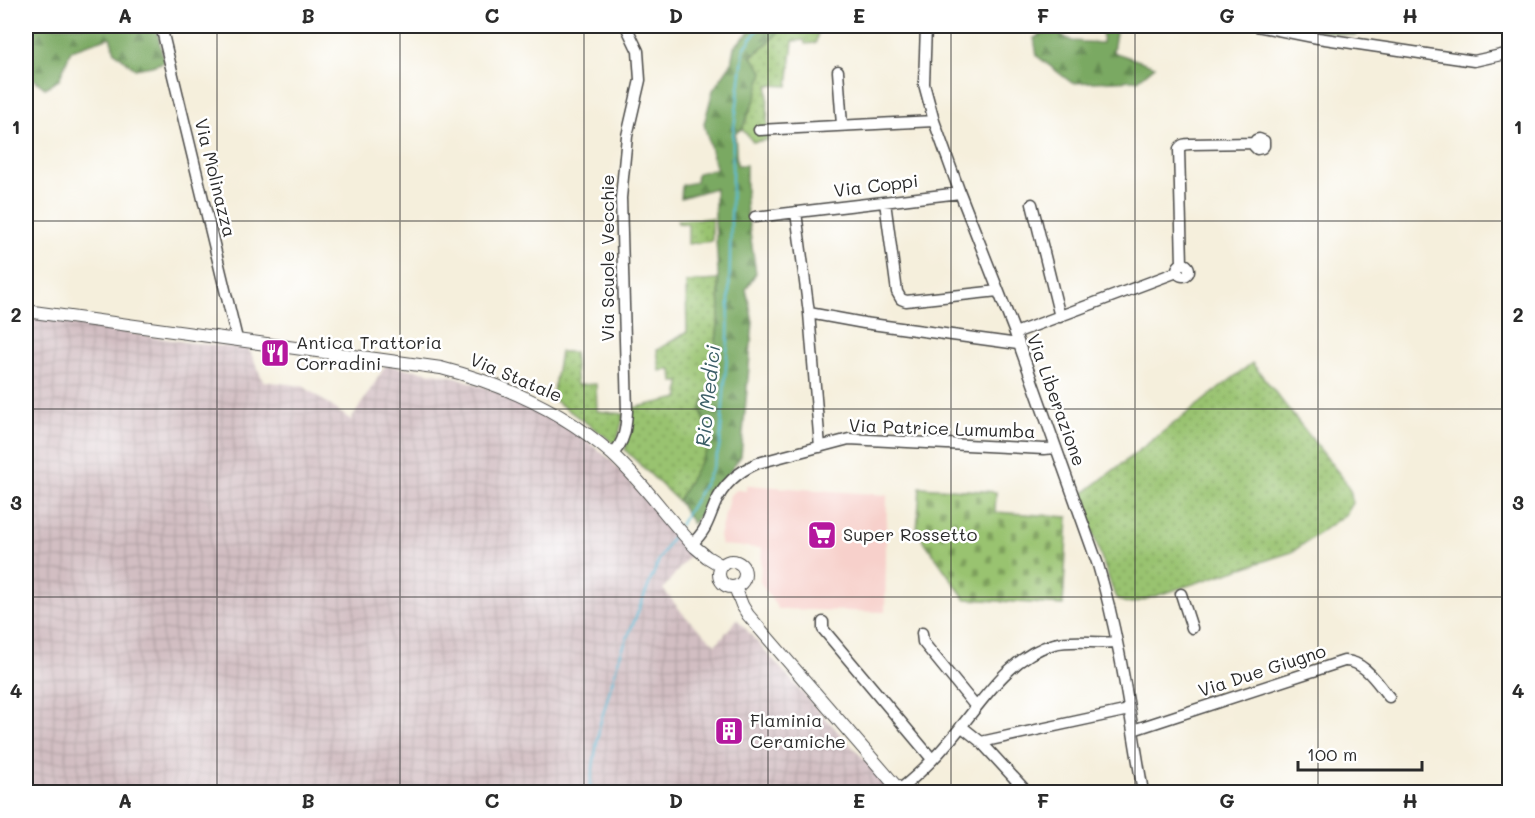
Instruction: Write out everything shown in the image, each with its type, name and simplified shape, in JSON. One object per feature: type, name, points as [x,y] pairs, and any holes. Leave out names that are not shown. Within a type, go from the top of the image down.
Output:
[{"type":"main road","name":"Via Statale","points":[[26,311],[441,368],[507,389],[573,423],[612,454],[700,552],[722,566]]},
{"type":"main road","name":"Via Statale","points":[[733,561],[741,564],[744,567],[745,578],[741,584],[735,587],[727,586],[721,580],[719,572],[722,566],[733,561]]},
{"type":"main road","name":"Via Statale","points":[[735,587],[748,615],[900,791]]},
{"type":"street","name":"Via Molinazza","points":[[161,26],[237,339]]},
{"type":"street","name":"Via Scuole Vecchie","points":[[612,454],[621,444],[627,411],[621,198],[627,136],[639,80],[638,51],[626,26]]},
{"type":"street","name":"Via Liberazione","points":[[926,26],[924,84],[934,121],[1015,333],[1107,595],[1118,642],[1143,792]]},
{"type":"street","points":[[1257,26],[1318,38],[1474,61],[1509,53]]},
{"type":"street","points":[[838,71],[842,125]]},
{"type":"street","points":[[759,130],[934,121]]},
{"type":"street","points":[[1015,333],[1179,268],[1180,147],[1191,144],[1254,143]]},
{"type":"street","name":"Via Coppi","points":[[755,217],[960,193]]},
{"type":"street","points":[[885,202],[897,292],[901,298],[906,301],[998,291]]},
{"type":"street","points":[[1032,204],[1060,317]]},
{"type":"street","points":[[795,212],[809,313],[820,447]]},
{"type":"street","points":[[809,313],[864,323],[1018,344]]},
{"type":"street","name":"Via Patrice Lumumba","points":[[689,540],[705,529],[720,494],[733,478],[745,469],[758,463],[820,447],[854,439],[1056,448]]},
{"type":"street","points":[[1181,594],[1192,628]]},
{"type":"street","points":[[823,622],[823,629],[932,759]]},
{"type":"street","points":[[922,633],[923,642],[976,707]]},
{"type":"street","points":[[900,791],[951,739],[976,707],[1013,667],[1028,655],[1065,642],[1118,642]]},
{"type":"street","name":"Via Due Giugno","points":[[1133,730],[1344,661],[1353,661],[1363,667],[1389,697]]},
{"type":"street","points":[[981,742],[1129,710]]},
{"type":"street","points":[[961,726],[981,742],[1027,792]]},
{"type":"shaded area","points":[[26,316],[185,342],[249,349],[263,381],[303,386],[351,420],[386,365],[456,377],[507,395],[559,420],[609,458],[670,526],[690,555],[663,589],[685,616],[715,644],[737,619],[895,792],[26,792]]},
{"type":"shaded area","points":[[747,485],[887,495],[885,612],[778,609],[760,582],[762,548],[721,545],[719,536],[730,495],[737,490],[746,491]]},
{"type":"green space","points":[[32,26],[119,26],[122,28],[156,26],[164,62],[135,69],[115,52],[110,37],[71,50],[59,80],[45,88],[28,75],[26,77],[26,36]]},
{"type":"green space","points":[[755,26],[784,26],[751,56],[763,72],[756,97],[742,129],[735,133],[737,165],[746,165],[746,205],[756,273],[746,289],[753,322],[741,456],[693,524],[678,501],[710,445],[701,409],[711,383],[720,308],[715,188],[681,198],[682,185],[696,182],[697,173],[716,169],[704,124],[713,90],[731,64],[734,47]]},
{"type":"green space","points":[[784,26],[819,26],[816,43],[805,44],[804,40],[793,41],[788,86],[768,85],[767,140],[753,142],[742,129],[756,97],[751,57]]},
{"type":"green space","points":[[1103,26],[1117,26],[1113,52],[1155,66],[1138,80],[1072,83],[1037,56],[1034,38],[1052,30],[1072,41],[1102,43]]},
{"type":"green space","points":[[1293,26],[1348,26],[1358,30],[1356,36]]},
{"type":"green space","points":[[712,218],[712,241],[688,244],[688,224],[678,223],[677,220]]},
{"type":"green space","points":[[718,280],[720,308],[711,383],[701,409],[710,445],[678,501],[625,450],[632,408],[679,398],[680,382],[673,382],[672,369],[660,371],[657,350],[687,332],[686,282]]},
{"type":"green space","points":[[560,352],[574,352],[577,385],[596,384],[597,411],[624,414],[616,446],[554,400],[553,392]]},
{"type":"green space","points":[[1252,363],[1345,481],[1351,493],[1352,503],[1346,514],[1292,552],[1137,602],[1122,602],[1115,596],[1080,496]]},
{"type":"green space","points":[[920,487],[996,492],[995,512],[1068,517],[1063,605],[965,599],[917,531]]},
{"type":"waterway","name":"Rio Medici","points":[[680,525],[709,476],[720,444],[728,340],[733,136],[744,49],[760,26]]},
{"type":"waterway","name":"Rio Medici","points":[[589,792],[600,724],[619,658],[659,560],[675,532]]},
{"type":"place","name":"Antica Trattoria Corradini","points":[[275,353]]},
{"type":"place","name":"Super Rossetto","points":[[822,535]]},
{"type":"place","name":"Flaminia Ceramiche","points":[[729,731]]}]
